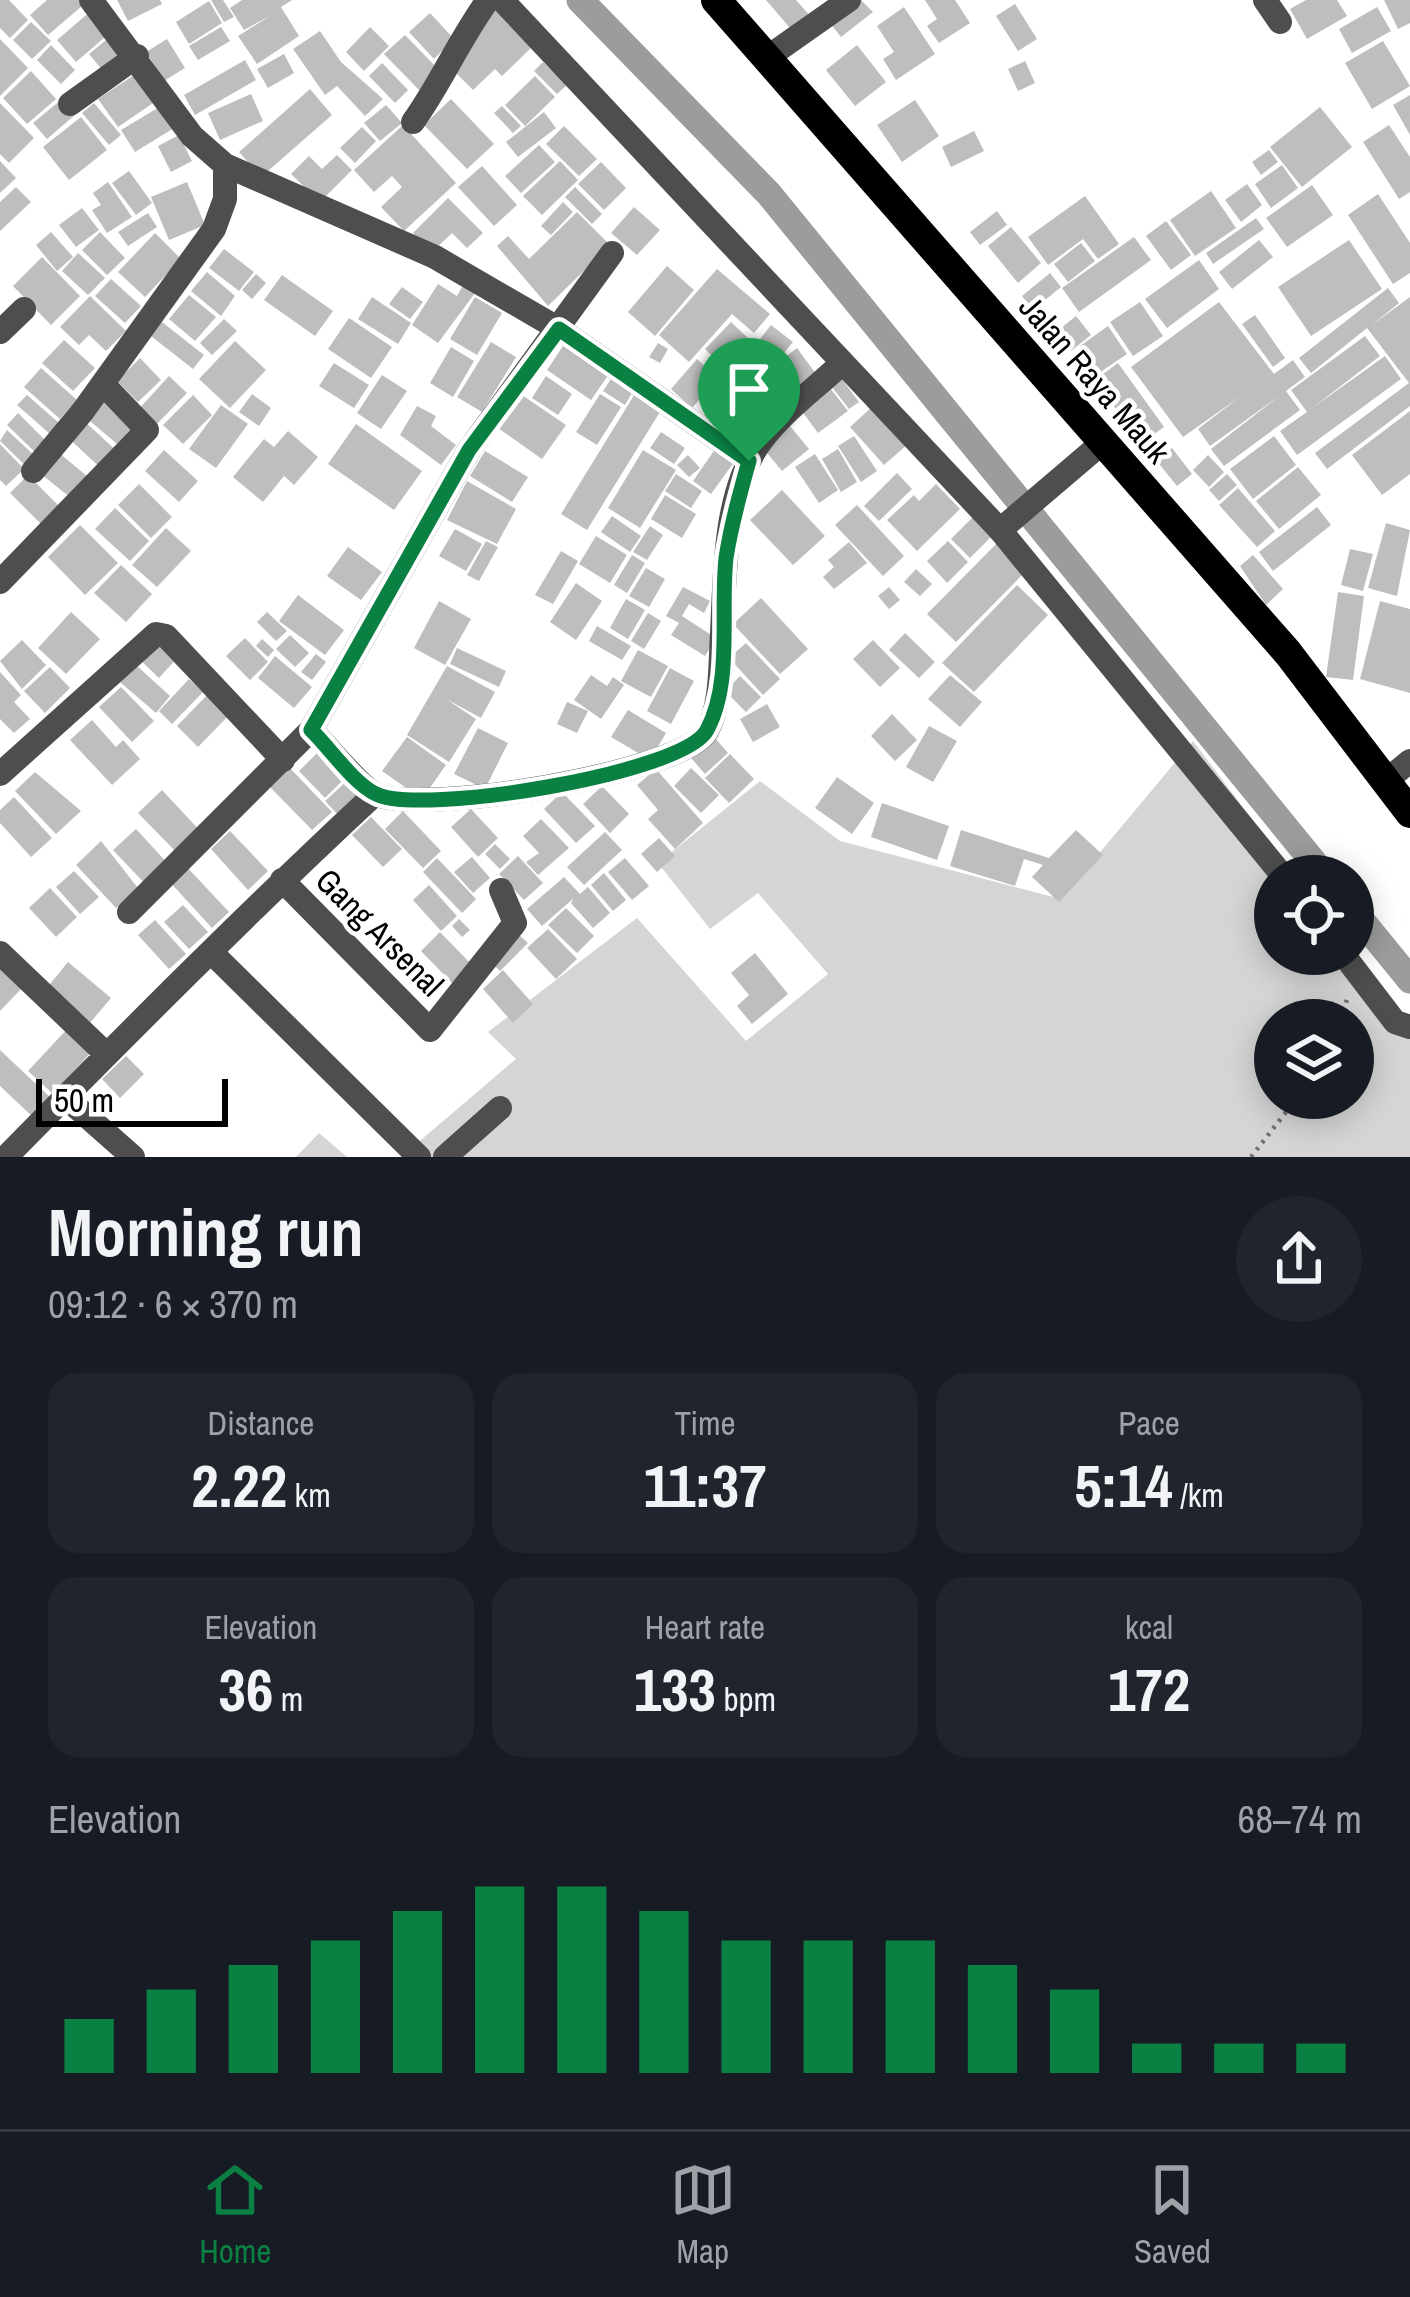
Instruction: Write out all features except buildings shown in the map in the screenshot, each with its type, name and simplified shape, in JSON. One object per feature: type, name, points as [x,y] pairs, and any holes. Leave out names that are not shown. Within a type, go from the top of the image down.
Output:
[{"type":"main road","name":"Jalan Raya Mauk","points":[[716,0],[768,57],[1092,453],[1399,770],[1410,813]]},
{"type":"street","points":[[92,0],[192,136],[225,165],[435,257],[559,329],[749,461]]},
{"type":"street","points":[[412,122],[435,92],[454,46],[488,0]]},
{"type":"street","points":[[502,0],[842,364],[1008,524],[1266,855]]},
{"type":"street","points":[[768,57],[849,0]]},
{"type":"street","points":[[1264,0],[1280,22]]},
{"type":"street","points":[[70,104],[137,56]]},
{"type":"street","points":[[33,471],[103,384],[214,229],[225,199],[225,165]]},
{"type":"street","points":[[129,912],[311,730],[469,450],[612,253]]},
{"type":"street","points":[[0,332],[24,309]]},
{"type":"street","points":[[311,730],[375,794],[431,800],[595,780],[688,751],[710,727],[719,680],[726,560],[749,461],[760,443],[842,364]]},
{"type":"street","points":[[0,582],[147,430],[103,384]]},
{"type":"street","points":[[1008,524],[1092,453]]},
{"type":"street","points":[[0,774],[156,634],[166,636],[283,760]]},
{"type":"street","points":[[7,1157],[104,1052],[213,954],[282,880],[375,794]]},
{"type":"street","name":"Gang Arsenal","points":[[282,880],[430,1030],[515,923],[514,910],[501,890]]},
{"type":"street","points":[[0,953],[104,1052]]},
{"type":"street","points":[[213,954],[419,1157]]},
{"type":"street","points":[[1359,975],[1395,1022],[1410,1027]]},
{"type":"street","points":[[65,1097],[133,1157]]},
{"type":"street","points":[[445,1157],[500,1108]]},
{"type":"path","points":[[1251,1157],[1281,1119]]},
{"type":"shaded area","points":[[1193,741],[1279,855],[1254,855],[1254,975],[1369,975],[1410,1030],[1410,1157],[401,1157],[516,1059],[488,1032],[637,918],[746,1041],[828,974],[758,893],[710,929],[658,863],[760,781],[840,841],[1061,899]]},
{"type":"shaded area","points":[[319,1133],[347,1157],[296,1157]]},
{"type":"waterway","points":[[580,0],[769,194],[1308,855]]},
{"type":"waterway","points":[[1374,936],[1410,980]]},
{"type":"route","points":[[559,329],[749,461],[726,560],[719,680],[710,727],[688,751],[595,780],[412,801],[375,794],[311,730],[469,450],[559,329]]}]
